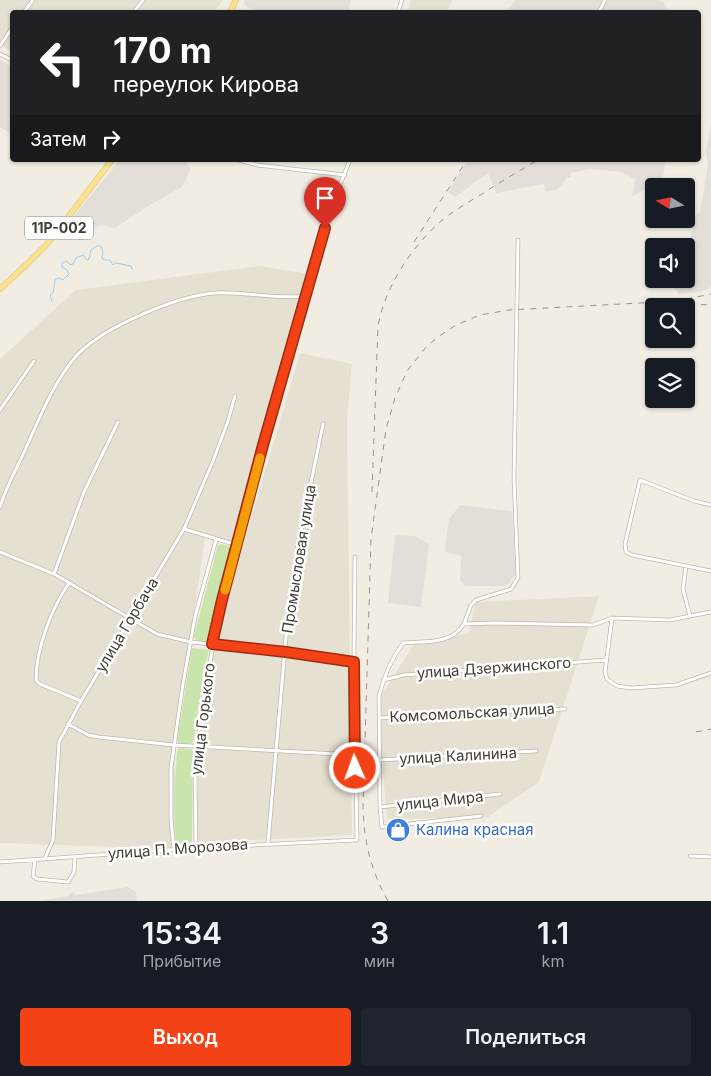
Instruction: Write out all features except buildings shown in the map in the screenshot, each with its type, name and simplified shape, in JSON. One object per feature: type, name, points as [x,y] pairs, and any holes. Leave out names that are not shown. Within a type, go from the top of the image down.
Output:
[{"type":"main road","name":"11Р-002","points":[[0,289],[48,243],[110,162]]},
{"type":"street","points":[[0,46],[10,31]]},
{"type":"street","points":[[246,162],[257,165],[345,175]]},
{"type":"street","name":"улица Горького","points":[[196,848],[197,746],[201,708],[212,644],[222,600],[294,334],[332,204],[349,162]]},
{"type":"street","points":[[481,816],[382,827],[380,807],[379,696],[383,680],[394,654],[403,643],[436,641],[450,638],[459,632],[471,605],[476,600],[511,589],[518,578],[514,479],[518,240]]},
{"type":"street","points":[[0,507],[32,434],[59,380],[78,355],[99,338],[124,323],[154,310],[213,293],[306,296]]},
{"type":"street","points":[[0,410],[34,361]]},
{"type":"street","name":"улица Горбача","points":[[44,859],[53,840],[59,742],[81,701],[184,529],[213,461],[235,396]]},
{"type":"street","points":[[54,574],[84,492],[118,422]]},
{"type":"street","name":"Промысловая улица","points":[[268,843],[288,614],[297,551],[323,424]]},
{"type":"street","points":[[711,505],[694,501],[640,480],[625,544],[626,552],[632,555],[711,571]]},
{"type":"street","points":[[184,529],[237,545]]},
{"type":"street","points":[[174,849],[171,768],[174,745],[195,617],[216,540]]},
{"type":"street","points":[[0,552],[54,574],[158,634],[191,642],[286,652],[354,662]]},
{"type":"street","points":[[355,557],[355,755]]},
{"type":"street","points":[[686,566],[683,589],[690,616]]},
{"type":"street","points":[[69,583],[61,594],[50,617],[36,670],[36,680],[40,684],[81,701]]},
{"type":"street","points":[[464,624],[593,625],[612,618],[670,620],[711,612]]},
{"type":"street","points":[[612,618],[605,660],[605,672],[607,679],[617,686],[631,688],[676,685],[711,673]]},
{"type":"street","name":"улица Дзержинского","points":[[383,680],[404,675],[605,660]]},
{"type":"street","name":"Комсомольская улица","points":[[379,718],[565,708]]},
{"type":"street","name":"улица Калинина","points":[[68,724],[93,736],[174,745],[355,755],[380,760],[536,751]]},
{"type":"street","name":"улица П. Морозова","points":[[0,862],[268,843],[357,840],[355,755]]},
{"type":"street","name":"улица Мира","points":[[380,807],[500,794]]},
{"type":"street","points":[[690,856],[711,856]]},
{"type":"street","points":[[35,860],[33,876],[36,879],[68,882],[74,872],[75,857]]},
{"type":"shaded area","points":[[0,0],[223,0],[215,10],[10,10],[10,51],[0,44]]},
{"type":"shaded area","points":[[245,0],[351,0],[348,10],[255,10],[244,4]]},
{"type":"shaded area","points":[[411,0],[452,0],[448,10],[408,10]]},
{"type":"shaded area","points":[[516,0],[658,0],[665,4],[668,10],[507,10]]},
{"type":"shaded area","points":[[0,59],[10,66],[10,133],[0,127]]},
{"type":"shaded area","points":[[711,125],[711,287],[700,292],[679,294],[674,288],[695,288],[695,238],[690,238],[693,228],[695,228],[696,214],[700,212],[708,165],[706,151]]},
{"type":"shaded area","points":[[118,162],[185,162],[191,169],[182,187],[115,228],[101,225],[86,231],[74,240],[65,227]]},
{"type":"shaded area","points":[[467,162],[665,162],[662,178],[645,178],[645,189],[632,196],[635,179],[621,172],[590,169],[571,173],[571,177],[567,178],[558,189],[546,192],[544,184],[496,193],[488,173],[455,197],[448,192]]},
{"type":"shaded area","points":[[260,266],[309,274],[232,542],[205,538],[175,744],[176,849],[0,843],[0,359],[76,290]]},
{"type":"shaded area","points":[[300,353],[352,364],[347,420],[352,835],[197,843],[198,747],[215,641]]},
{"type":"shaded area","points":[[460,505],[512,511],[516,574],[505,586],[465,586],[460,580],[461,556],[445,552],[449,519]]},
{"type":"shaded area","points":[[395,535],[414,536],[429,544],[421,607],[388,603]]},
{"type":"shaded area","points":[[599,596],[539,782],[488,817],[387,819],[377,702],[414,644],[469,633],[475,602]]},
{"type":"shaded area","points":[[128,887],[136,892],[137,901],[38,901],[69,896],[69,893],[74,892],[75,895]]},
{"type":"green space","points":[[222,544],[234,548],[208,640],[196,640],[194,636],[218,545]]},
{"type":"green space","points":[[192,648],[209,650],[203,676],[193,743],[180,744],[177,740]]},
{"type":"green space","points":[[179,748],[191,749],[193,751],[192,842],[189,846],[176,845],[174,798],[177,752]]},
{"type":"waterway","points":[[52,301],[50,296],[53,293],[55,280],[58,278],[63,280],[69,274],[62,267],[62,263],[67,261],[70,265],[73,264],[76,258],[83,255],[87,260],[91,250],[97,246],[101,246],[102,258],[104,260],[110,260],[113,265],[116,263],[131,266],[132,269]]},
{"type":"railway","points":[[414,242],[466,162]]},
{"type":"railway","points":[[372,492],[378,326],[381,311],[393,283],[409,256],[440,222],[460,207],[535,162]]},
{"type":"railway","points":[[388,901],[377,879],[370,856],[365,833],[363,808],[371,539],[386,429],[395,398],[407,371],[427,346],[438,337],[456,325],[480,315],[509,310],[677,301],[711,294]]},
{"type":"railway","points":[[695,304],[711,305]]},
{"type":"railway","points":[[696,732],[711,729]]},
{"type":"slow traffic","points":[[225,590],[260,458]]},
{"type":"place","name":"Калина красная","points":[[398,830]]},
{"type":"route","points":[[325,228],[263,445],[212,644],[354,662],[355,768]]}]
